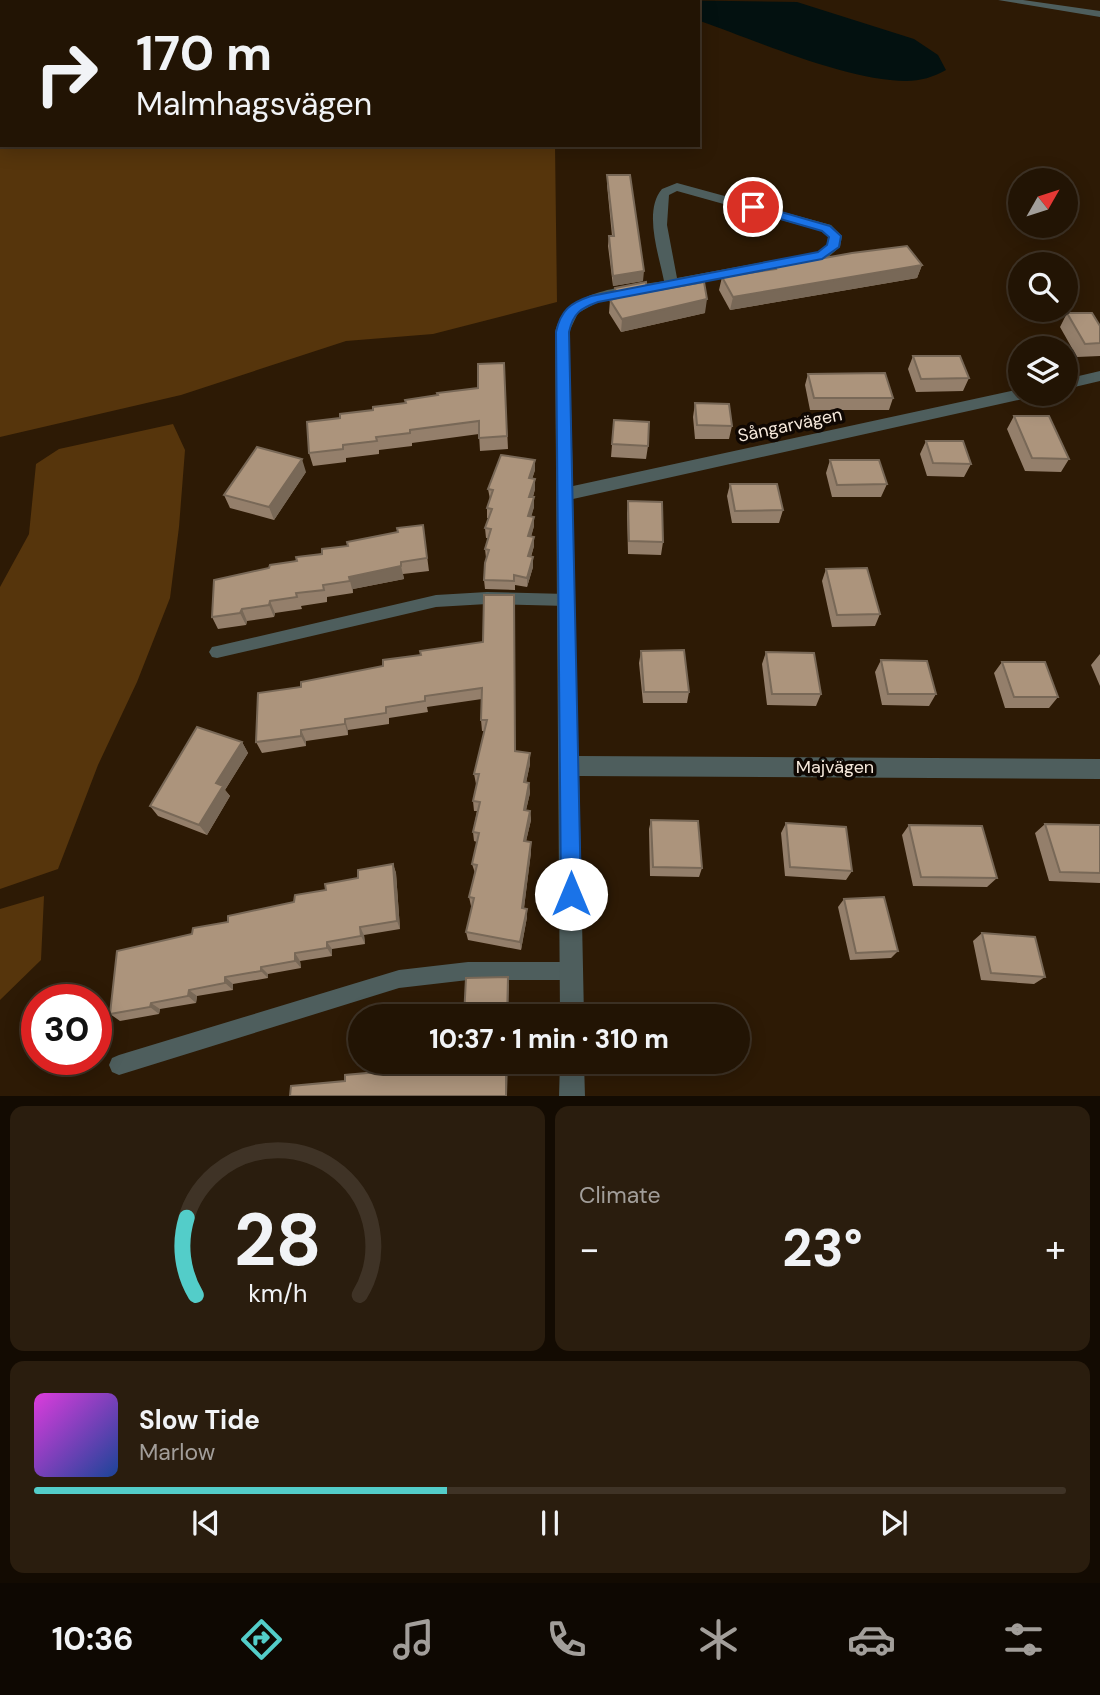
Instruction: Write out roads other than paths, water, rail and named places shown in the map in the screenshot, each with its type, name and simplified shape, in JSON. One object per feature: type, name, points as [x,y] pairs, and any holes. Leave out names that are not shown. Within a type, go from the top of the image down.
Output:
[{"type":"street","points":[[1003,0],[1100,14]]},
{"type":"street","points":[[572,1004],[562,332],[566,316],[577,305],[595,298],[671,284],[822,255],[833,247],[835,236],[826,228],[677,187],[667,190],[661,197],[660,212],[671,284]]},
{"type":"street","points":[[1078,381],[1100,376]]},
{"type":"street","name":"Sångarvägen","points":[[565,494],[1008,397]]},
{"type":"street","name":"Majvägen","points":[[570,766],[1100,769]]},
{"type":"street","points":[[572,1074],[572,1096]]},
{"type":"lane","points":[[217,652],[436,601],[486,598],[567,600]]},
{"type":"lane","points":[[120,1065],[399,979],[468,971],[571,971]]}]
